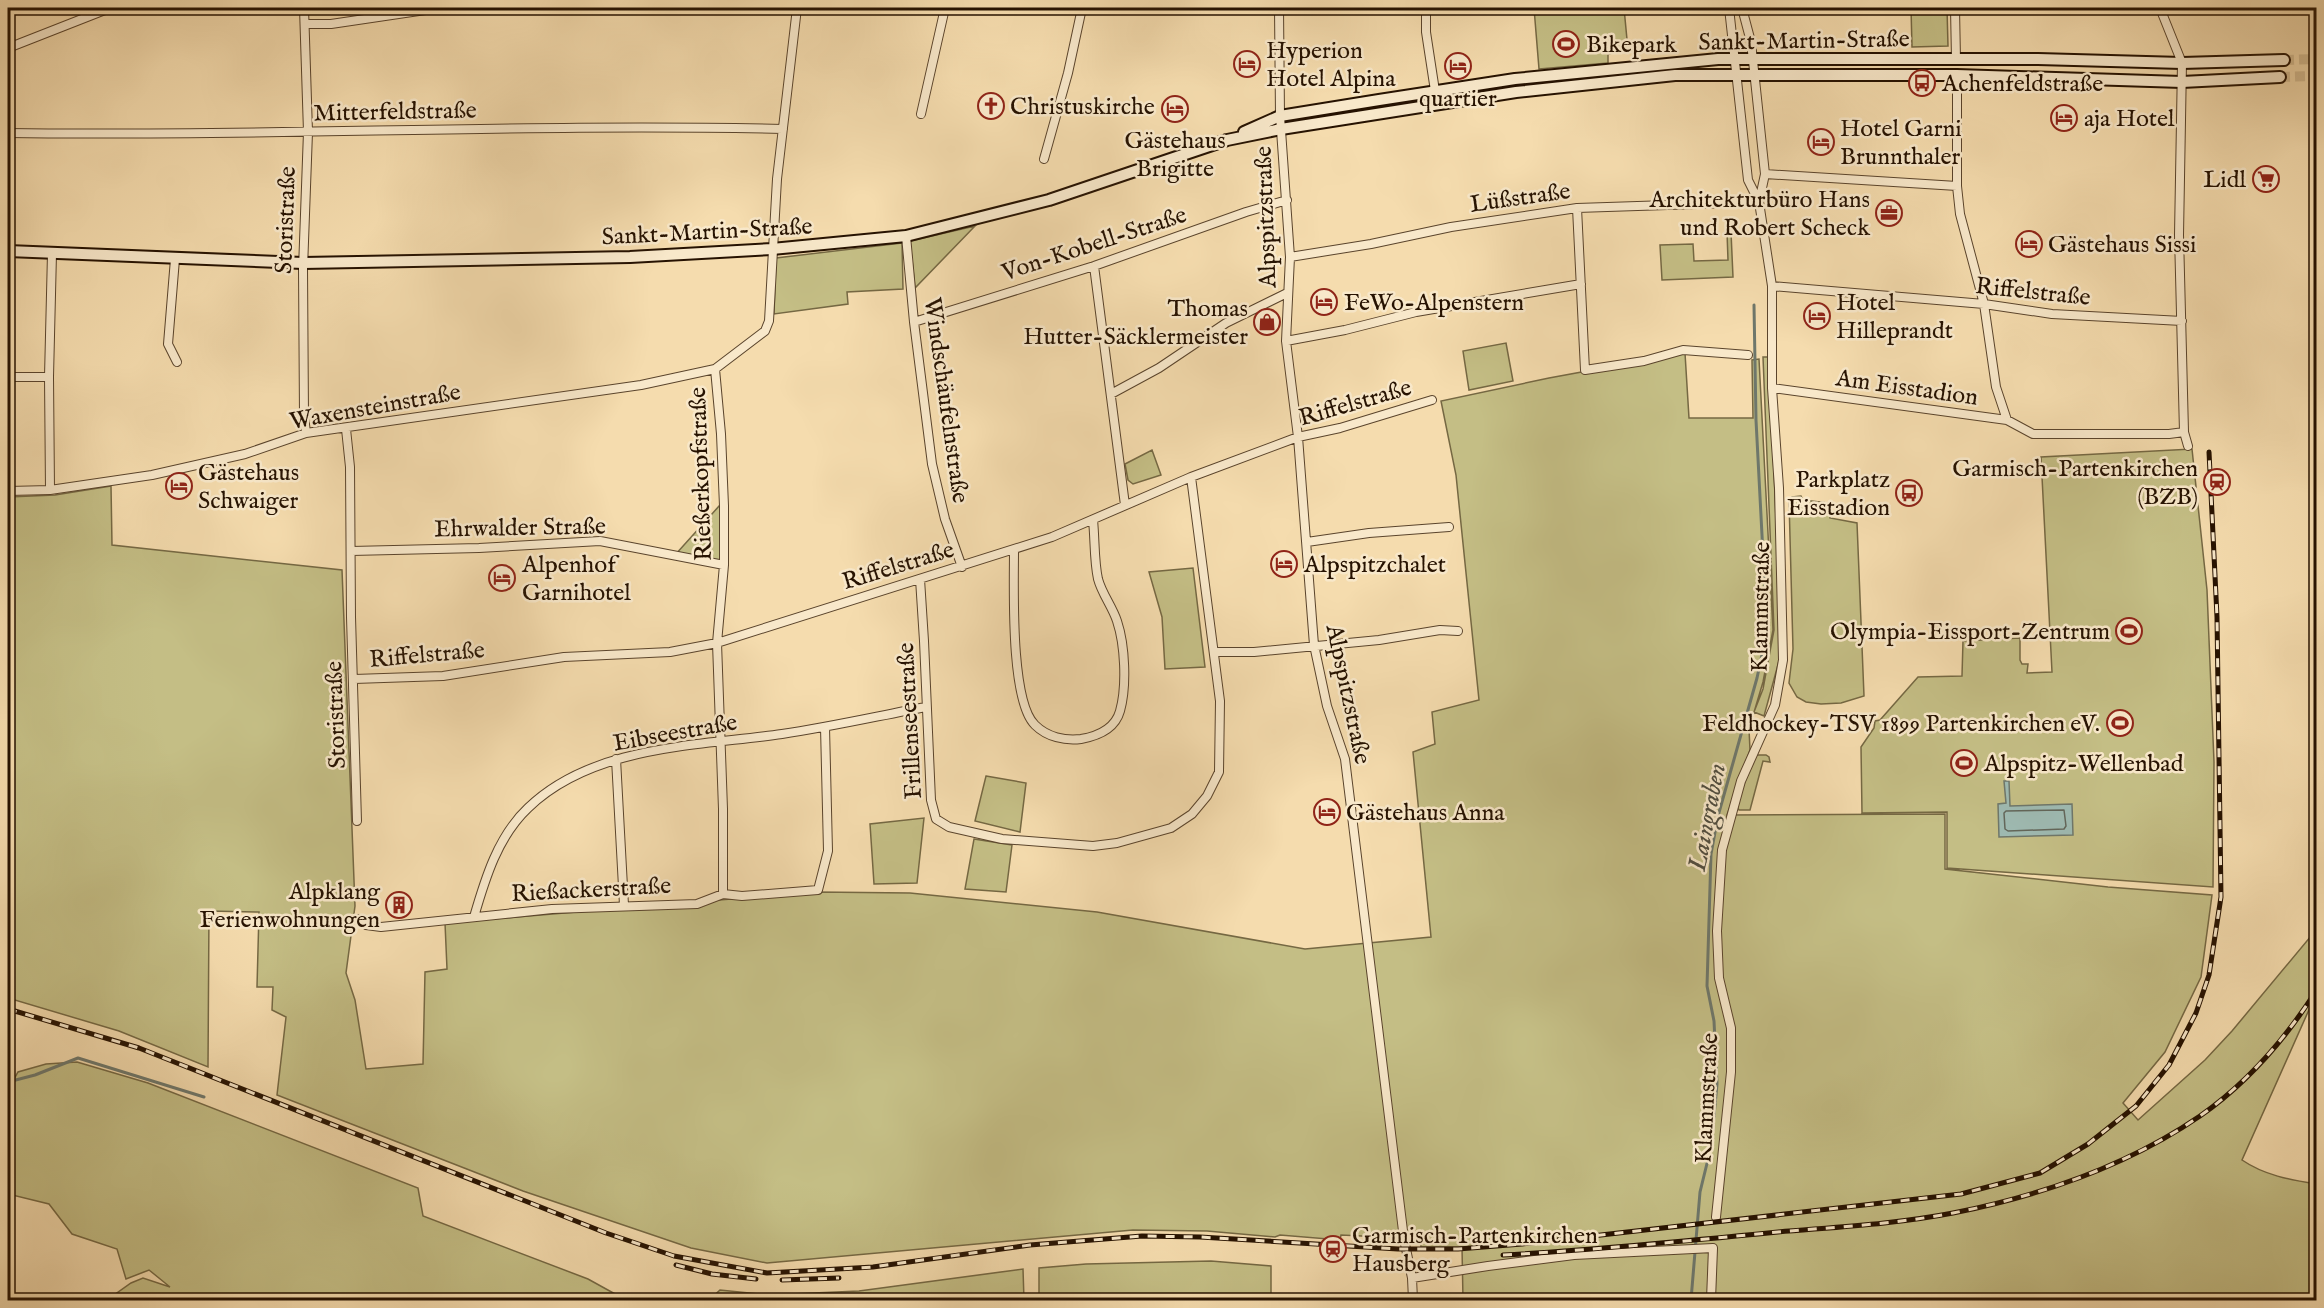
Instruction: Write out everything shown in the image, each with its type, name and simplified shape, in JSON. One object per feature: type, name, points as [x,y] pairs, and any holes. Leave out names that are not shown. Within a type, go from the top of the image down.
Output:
[{"type":"main road","name":"Sankt-Martin-Straße","points":[[8,250],[303,263],[630,257],[772,249],[906,236],[1049,200],[1227,140],[1280,116],[1533,77],[1734,58],[2038,59],[2182,63],[2284,60]]},
{"type":"main road","name":"Sankt-Martin-Straße","points":[[1227,140],[1281,129],[1516,92],[1675,75],[1957,75],[2182,81],[2280,77]]},
{"type":"street","points":[[8,48],[110,8]]},
{"type":"street","name":"Storistraße","points":[[304,8],[308,132],[303,263],[306,433]]},
{"type":"street","points":[[305,24],[331,24],[439,8]]},
{"type":"street","name":"Rießerkopfstraße","points":[[723,894],[717,643],[724,565],[721,434],[715,369],[765,331],[770,315],[772,249],[797,8]]},
{"type":"street","points":[[921,114],[945,8]]},
{"type":"street","points":[[1044,159],[1068,73],[1082,8]]},
{"type":"street","name":"Alpspitzstraße","points":[[1279,8],[1280,116],[1290,257],[1286,341],[1298,437],[1314,645],[1327,706],[1345,759],[1413,1300]]},
{"type":"street","points":[[1426,8],[1426,32],[1437,104]]},
{"type":"street","name":"Klammstraße","points":[[1716,1217],[1731,1065],[1731,1028],[1719,978],[1718,888],[1722,850],[1742,781],[1775,705],[1783,660],[1779,488],[1772,388],[1772,286],[1759,202],[1748,180],[1729,8]]},
{"type":"street","name":"Klammstraße","points":[[1742,8],[1751,42],[1765,174],[1759,202]]},
{"type":"street","points":[[1955,8],[1956,60]]},
{"type":"street","points":[[2160,8],[2182,63],[2180,235],[2184,432],[2188,446]]},
{"type":"street","points":[[1957,75],[1957,186],[1963,231],[1983,304],[1996,387],[2007,420]]},
{"type":"street","name":"Mitterfeldstraße","points":[[8,133],[308,132],[682,126],[783,129]]},
{"type":"street","points":[[1765,174],[1957,186]]},
{"type":"street","name":"Von-Kobell-Straße","points":[[914,322],[1094,266],[1246,212],[1287,200]]},
{"type":"street","name":"Lüßstraße","points":[[1290,257],[1371,244],[1450,227],[1576,208],[1759,202]]},
{"type":"street","points":[[1576,208],[1585,370],[1644,361],[1683,350],[1748,355]]},
{"type":"street","name":"Windschäufelnstraße","points":[[906,236],[932,464],[945,519],[962,567]]},
{"type":"street","points":[[51,490],[49,377],[52,253]]},
{"type":"street","points":[[174,259],[168,344],[177,362]]},
{"type":"street","points":[[1094,266],[1125,505]]},
{"type":"street","points":[[1286,341],[1345,330],[1416,312],[1581,284]]},
{"type":"street","name":"Riffelstraße","points":[[1772,286],[1983,304],[2052,314],[2182,321]]},
{"type":"street","points":[[1111,394],[1159,368],[1226,323],[1287,293]]},
{"type":"street","name":"Waxensteinstraße","points":[[8,491],[51,490],[152,475],[245,454],[306,433],[641,385],[715,369]]},
{"type":"street","points":[[8,377],[49,377]]},
{"type":"street","name":"Am Eisstadion","points":[[1772,388],[2007,420],[2033,434],[2169,434],[2184,432]]},
{"type":"street","name":"Riffelstraße","points":[[354,679],[443,676],[564,657],[670,652],[717,643],[1014,550],[1093,520],[1191,477],[1298,437],[1340,428],[1432,400]]},
{"type":"street","name":"Storistraße","points":[[346,429],[350,467],[351,617],[357,821]]},
{"type":"street","name":"Frillenseestraße","points":[[920,579],[931,800],[936,819],[949,828],[969,833],[1024,842],[1093,846],[1117,843],[1171,828],[1192,814],[1211,788],[1219,772],[1220,725],[1214,652],[1191,477]]},
{"type":"street","points":[[1014,550],[1016,667],[1027,713],[1034,725],[1050,735],[1071,740],[1092,737],[1105,731],[1115,722],[1120,711],[1125,666],[1117,621],[1106,601],[1098,578],[1093,520]]},
{"type":"street","points":[[1307,542],[1370,533],[1449,527]]},
{"type":"street","name":"Ehrwalder Straße","points":[[351,551],[479,548],[600,541],[724,565]]},
{"type":"street","points":[[1214,652],[1254,652],[1379,640],[1440,630],[1458,631]]},
{"type":"street","name":"Eibseestraße","points":[[474,917],[485,880],[512,827],[528,807],[558,786],[588,770],[616,759],[673,748],[825,727],[926,707]]},
{"type":"street","name":"Rießackerstraße","points":[[358,919],[366,925],[381,927],[552,909],[697,904],[723,894],[742,896],[818,890],[828,851],[825,727]]},
{"type":"street","points":[[616,759],[624,905]]},
{"type":"street","points":[[1412,1278],[1574,1255],[1713,1248],[1711,1300]]},
{"type":"shaded area","points":[[1534,8],[1624,8],[1628,50],[1608,54],[1608,63],[1539,69]]},
{"type":"shaded area","points":[[1911,8],[1947,8],[1948,46],[1912,47]]},
{"type":"shaded area","points":[[975,226],[915,288],[910,241]]},
{"type":"shaded area","points":[[1727,232],[1731,232],[1733,277],[1662,280],[1660,245],[1693,244],[1694,261],[1728,260]]},
{"type":"shaded area","points":[[902,243],[903,289],[847,292],[848,304],[774,314],[776,258]]},
{"type":"shaded area","points":[[1506,343],[1513,381],[1469,390],[1463,351]]},
{"type":"shaded area","points":[[1685,353],[1689,418],[1753,418],[1752,360],[1759,359],[1773,630],[1763,682],[1749,729],[1750,750],[1727,815],[1945,814],[1945,869],[2108,887],[2212,895],[2201,977],[2165,1052],[2123,1103],[2138,1120],[2205,1060],[2316,930],[2316,994],[2242,1160],[2268,1173],[2316,1184],[2316,1300],[1463,1300],[1462,1247],[1421,1247],[1420,1241],[1412,1236],[1341,1235],[1340,1240],[1207,1231],[1133,1230],[767,1263],[691,1248],[523,1191],[277,1095],[286,1017],[272,1010],[273,987],[257,987],[259,912],[209,911],[208,1067],[119,1031],[8,998],[8,497],[55,495],[111,486],[112,545],[342,570],[355,906],[346,973],[355,1000],[366,1069],[423,1064],[425,972],[447,969],[445,923],[816,892],[910,893],[1097,912],[1305,949],[1431,937],[1413,752],[1435,744],[1432,712],[1479,700],[1456,475],[1441,401]]},
{"type":"shaded area","points":[[1763,357],[1769,357],[1781,635],[1779,661],[1764,716],[1754,712],[1763,689],[1774,630]]},
{"type":"shaded area","name":"Olympia-Eissport-Zentrum","points":[[2192,449],[2207,590],[2214,762],[2213,887],[1947,868],[1947,812],[1862,813],[1861,747],[1874,728],[1875,721],[1880,720],[1918,677],[1962,676],[1963,641],[2020,638],[2020,660],[2022,664],[2028,664],[2027,673],[2052,672],[2041,457]]},
{"type":"shaded area","points":[[1152,450],[1161,475],[1133,484],[1128,480],[1125,464]]},
{"type":"shaded area","points":[[1801,496],[1803,500],[1828,503],[1831,508],[1830,518],[1857,523],[1864,696],[1841,703],[1806,702],[1797,697],[1789,683],[1793,649],[1789,500],[1792,497]]},
{"type":"shaded area","points":[[720,505],[722,564],[675,555]]},
{"type":"shaded area","points":[[1193,568],[1205,667],[1165,669],[1162,617],[1149,572]]},
{"type":"shaded area","points":[[1755,755],[1766,755],[1770,762],[1763,761],[1750,810],[1739,810],[1736,806]]},
{"type":"shaded area","points":[[986,776],[1026,783],[1020,832],[975,821]]},
{"type":"shaded area","points":[[924,818],[917,883],[874,884],[870,824]]},
{"type":"shaded area","points":[[974,839],[1012,845],[1006,892],[965,889]]},
{"type":"shaded area","points":[[77,1062],[148,1083],[418,1188],[423,1216],[588,1279],[626,1300],[107,1300],[131,1283],[143,1278],[170,1287],[149,1270],[126,1279],[117,1249],[72,1234],[49,1204],[8,1194],[8,1090],[18,1072],[46,1064]]},
{"type":"shaded area","points":[[1211,1261],[1271,1266],[1271,1300],[1039,1300],[1039,1268],[1086,1264]]},
{"type":"shaded area","points":[[1023,1269],[1024,1300],[709,1300],[720,1290],[768,1295],[859,1291]]},
{"type":"water","points":[[2004,781],[2009,781],[2010,806],[2072,804],[2073,835],[1999,837],[1998,804],[2006,803]]},
{"type":"waterway","name":"Laingraben","points":[[1691,1300],[1700,1192],[1711,1147],[1717,1084],[1714,1021],[1707,986],[1711,854],[1718,816],[1757,678],[1767,631],[1756,420],[1754,305]]},
{"type":"waterway","points":[[8,1082],[35,1075],[78,1058],[204,1097]]},
{"type":"tunnel","points":[[2284,60],[2316,59]]},
{"type":"tunnel","points":[[2280,77],[2316,76]]},
{"type":"railway","points":[[8,1009],[139,1048],[606,1233],[674,1256],[767,1273],[873,1267],[1030,1245],[1142,1236],[1200,1237],[1398,1249],[1458,1249],[1522,1244],[1961,1194],[2040,1173],[2088,1144],[2136,1106],[2169,1065],[2196,1013],[2209,975],[2221,897],[2217,617],[2209,452]]},
{"type":"railway","points":[[1503,1255],[1572,1251],[1910,1220],[1985,1206],[2050,1188],[2143,1150],[2200,1116],[2233,1090],[2264,1059],[2292,1026],[2316,991]]},
{"type":"railway","points":[[676,1265],[712,1274],[756,1279]]},
{"type":"railway","points":[[782,1280],[839,1278]]},
{"type":"place","name":"Bikepark","points":[[1566,44]]},
{"type":"place","name":"Hyperion Hotel Alpina","points":[[1247,64]]},
{"type":"place","name":"quartier","points":[[1458,66]]},
{"type":"place","name":"Achenfeldstraße","points":[[1922,83]]},
{"type":"place","name":"Christuskirche","points":[[991,106]]},
{"type":"place","name":"Gästehaus Brigitte","points":[[1175,109]]},
{"type":"place","name":"aja Hotel","points":[[2064,118]]},
{"type":"place","name":"Hotel Garni Brunnthaler","points":[[1821,142]]},
{"type":"place","name":"Lidl","points":[[2266,179]]},
{"type":"place","name":"Architekturbüro Hans und Robert Scheck","points":[[1889,213]]},
{"type":"place","name":"Gästehaus Sissi","points":[[2029,244]]},
{"type":"place","name":"FeWo-Alpenstern","points":[[1324,302]]},
{"type":"place","name":"Hotel Hilleprandt","points":[[1817,316]]},
{"type":"place","name":"Thomas Hutter-Säcklermeister","points":[[1267,322]]},
{"type":"place","name":"Garmisch-Partenkirchen (BZB)","points":[[2217,482]]},
{"type":"place","name":"Gästehaus Schwaiger","points":[[179,486]]},
{"type":"place","name":"Parkplatz Eisstadion","points":[[1909,493]]},
{"type":"place","name":"Alpspitzchalet","points":[[1284,564]]},
{"type":"place","name":"Alpenhof Garnihotel","points":[[502,578]]},
{"type":"place","name":"Olympia-Eissport-Zentrum","points":[[2129,631]]},
{"type":"place","name":"Feldhockey-TSV 1899 Partenkirchen eV.","points":[[2120,723]]},
{"type":"place","name":"Alpspitz-Wellenbad","points":[[1964,763]]},
{"type":"place","name":"Gästehaus Anna","points":[[1327,812]]},
{"type":"place","name":"Alpklang Ferienwohnungen","points":[[399,905]]},
{"type":"place","name":"Garmisch-Partenkirchen Hausberg","points":[[1333,1249]]}]
